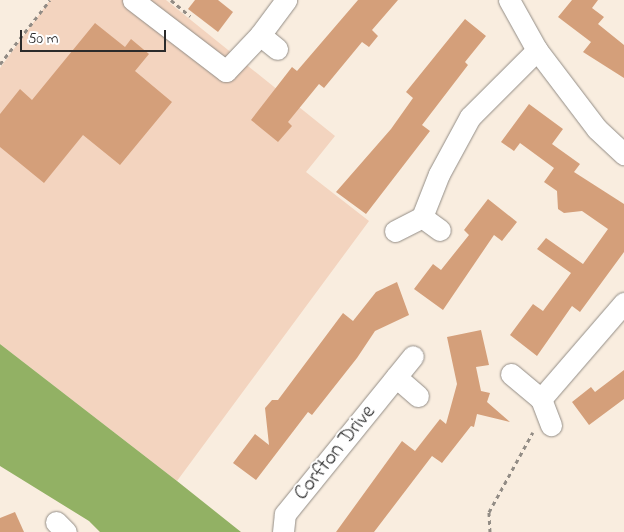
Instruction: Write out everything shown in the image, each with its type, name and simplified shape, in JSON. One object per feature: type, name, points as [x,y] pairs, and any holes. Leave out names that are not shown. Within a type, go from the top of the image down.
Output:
[{"type":"street","points":[[133,0],[226,70],[244,54],[286,0]]},
{"type":"street","points":[[508,0],[537,50],[597,129],[624,154]]},
{"type":"street","points":[[260,35],[277,49]]},
{"type":"street","points":[[394,232],[422,217],[439,174],[470,117],[537,50]]},
{"type":"street","points":[[422,217],[440,230]]},
{"type":"street","points":[[512,374],[545,412],[624,303]]},
{"type":"street","name":"Corfton Drive","points":[[283,532],[285,514],[413,356]]},
{"type":"street","points":[[396,377],[418,396]]},
{"type":"path","points":[[0,64],[50,0]]},
{"type":"path","points":[[490,532],[489,512],[545,412]]},
{"type":"shaded area","points":[[50,0],[166,0],[335,136],[306,172],[369,221],[177,481],[0,344],[0,68]]},
{"type":"green space","points":[[0,344],[241,532],[100,532],[89,521],[0,466]]},
{"type":"building","points":[[195,0],[218,0],[233,12],[218,32],[188,9]]},
{"type":"building","points":[[358,0],[398,0],[372,30],[378,36],[369,47],[362,42],[324,88],[319,84],[288,122],[292,126],[278,142],[251,120],[292,67],[297,71]]},
{"type":"building","points":[[572,0],[598,0],[592,8],[604,17],[598,24],[624,45],[624,78],[583,52],[591,42],[558,17]]},
{"type":"building","points":[[465,19],[486,36],[465,62],[468,65],[422,125],[430,131],[366,214],[336,192],[391,129],[413,98],[406,92]]},
{"type":"building","points":[[95,23],[125,47],[131,39],[149,54],[135,71],[172,102],[120,165],[83,135],[44,183],[0,147],[0,114],[20,89],[32,100]]},
{"type":"building","points":[[529,104],[563,129],[552,144],[580,164],[574,172],[624,204],[624,252],[580,312],[572,306],[537,356],[510,335],[533,304],[543,311],[571,273],[537,249],[546,238],[583,264],[608,229],[582,211],[564,213],[558,209],[557,191],[544,182],[554,168],[520,143],[514,151],[501,142]]},
{"type":"building","points":[[488,199],[517,222],[502,241],[494,235],[443,310],[414,289],[433,264],[441,270],[469,235],[464,230]]},
{"type":"building","points":[[397,282],[409,315],[375,331],[357,358],[312,415],[308,412],[256,480],[233,463],[255,434],[269,445],[265,408],[272,400],[278,400],[343,313],[353,321],[376,292]]},
{"type":"building","points":[[481,330],[489,365],[476,367],[481,391],[490,393],[487,402],[510,422],[477,414],[474,427],[471,426],[442,463],[432,456],[374,532],[336,532],[402,441],[415,451],[440,419],[446,424],[457,384],[447,337]]},
{"type":"building","points":[[624,370],[624,399],[589,425],[572,402],[591,387],[595,392]]},
{"type":"building","points":[[15,512],[24,532],[0,532],[0,518]]}]
